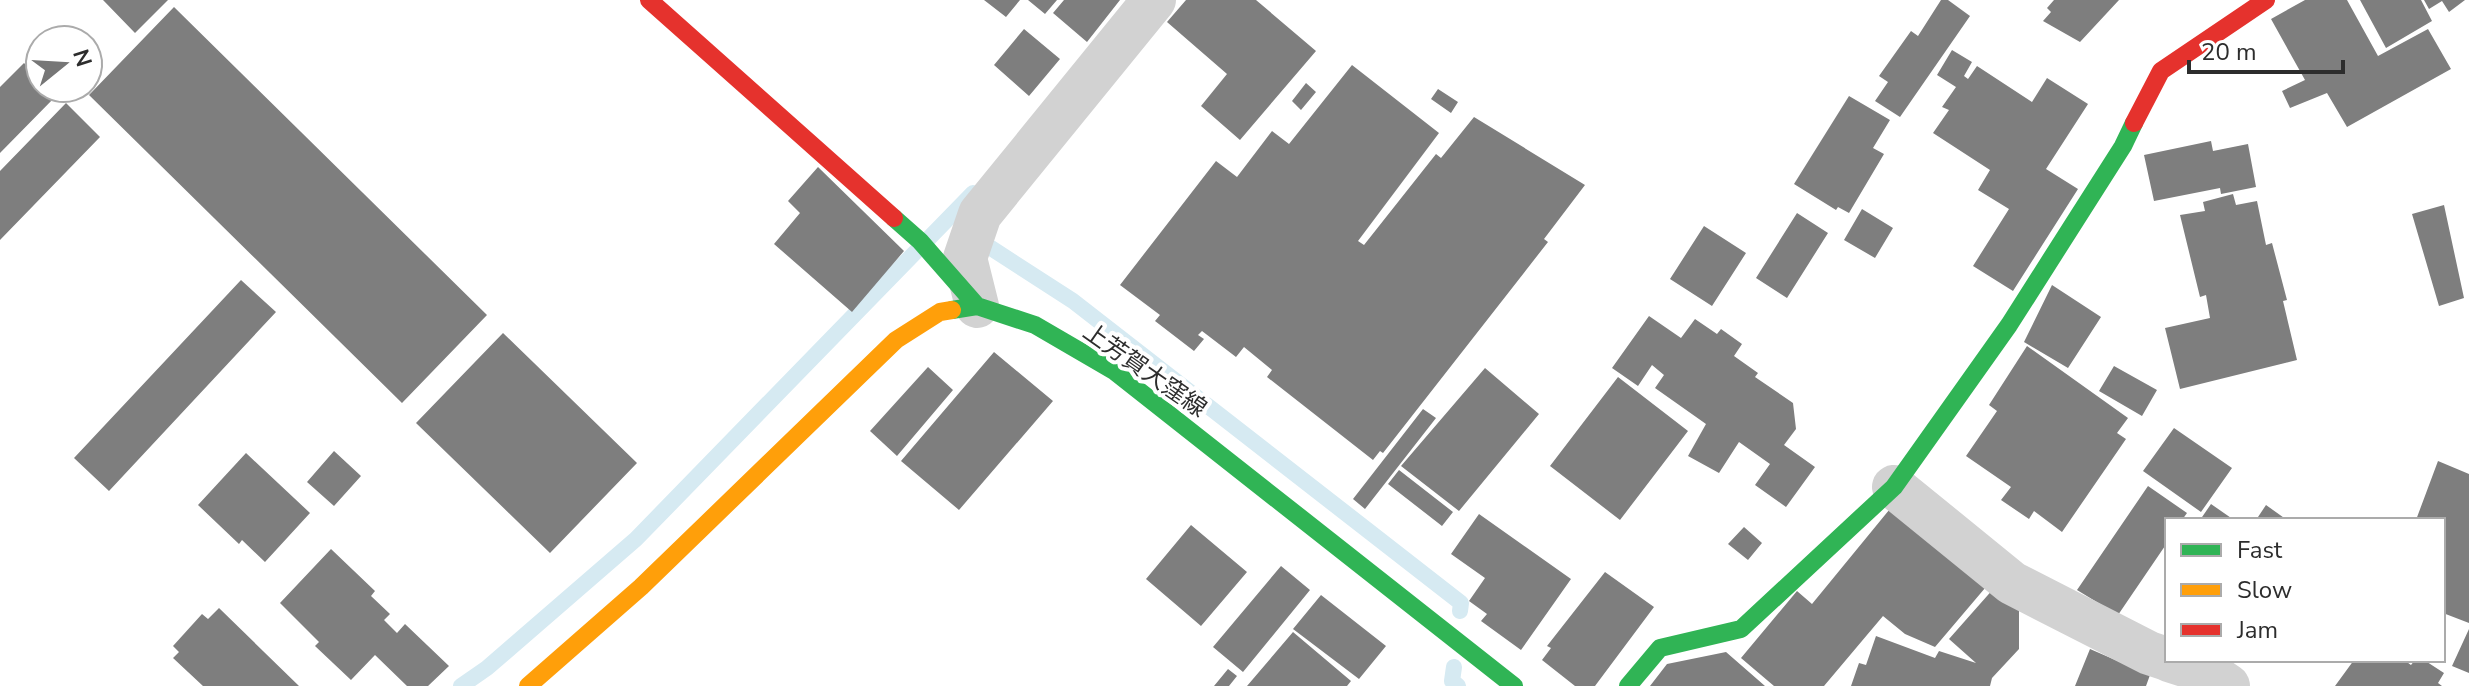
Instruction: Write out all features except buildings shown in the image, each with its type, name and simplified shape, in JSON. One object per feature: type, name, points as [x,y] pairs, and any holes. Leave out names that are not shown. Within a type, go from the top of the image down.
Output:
[{"type":"street","points":[[649,0],[925,246],[977,306]]},
{"type":"street","points":[[977,306],[965,258],[980,214],[1154,0]]},
{"type":"street","points":[[1628,686],[1660,648],[1741,629],[1894,487],[2009,325],[2123,146],[2161,71],[2266,0]]},
{"type":"street","name":"上芳賀大窪線","points":[[528,686],[641,587],[896,340],[940,312],[977,306],[1035,325],[1114,371],[1514,686]]},
{"type":"street","points":[[1894,487],[2012,583],[2165,659]]},
{"type":"street","points":[[2174,662],[2209,673],[2228,686]]},
{"type":"waterway","points":[[461,686],[487,668],[636,539],[973,193]]},
{"type":"waterway","points":[[991,248],[1073,301],[1461,603],[1460,611]]},
{"type":"waterway","points":[[1454,667],[1452,681],[1458,686]]},
{"type":"traffic: fast","points":[[1628,686],[1660,648],[1741,629],[1894,487],[2009,325],[2123,146],[2134,123]]},
{"type":"traffic: fast","points":[[894,218],[920,241],[977,306]]},
{"type":"traffic: fast","points":[[952,310],[977,306],[1035,325],[1114,371],[1514,686]]},
{"type":"traffic: slow","points":[[528,686],[641,587],[896,340],[940,312],[952,310]]},
{"type":"traffic: jam","points":[[649,0],[894,218]]},
{"type":"traffic: jam","points":[[2134,123],[2161,71],[2266,0]]}]
